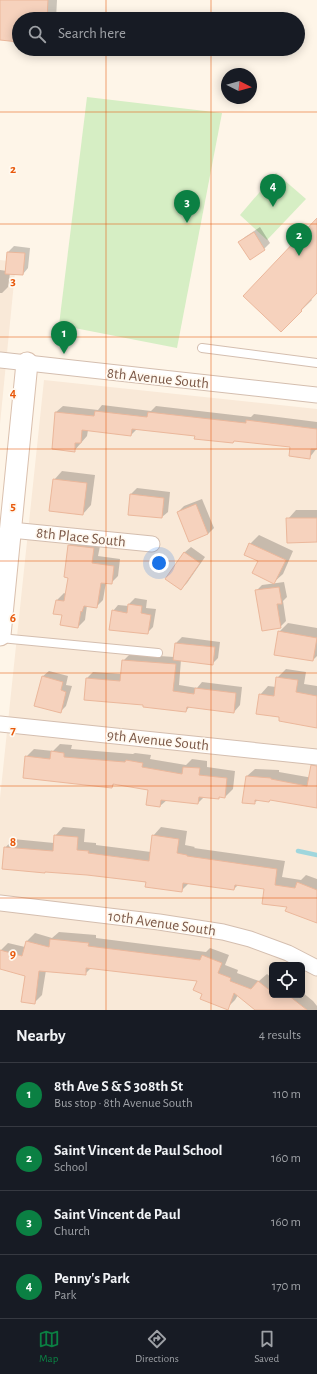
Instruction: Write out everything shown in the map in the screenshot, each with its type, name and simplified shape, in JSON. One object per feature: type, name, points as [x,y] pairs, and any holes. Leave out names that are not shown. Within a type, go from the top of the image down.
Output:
[{"type":"street","name":"8th Avenue South","points":[[0,360],[317,395]]},
{"type":"street","points":[[0,637],[27,363]]},
{"type":"street","name":"8th Place South","points":[[11,530],[152,544]]},
{"type":"street","name":"9th Avenue South","points":[[0,724],[317,757]]},
{"type":"street","name":"10th Avenue South","points":[[0,903],[159,922],[223,932],[250,939],[280,950],[317,968]]},
{"type":"lane","points":[[202,348],[317,363]]},
{"type":"lane","points":[[0,637],[158,653]]},
{"type":"shaded area","points":[[0,260],[16,262],[0,424]]},
{"type":"shaded area","points":[[44,380],[317,409],[317,1010],[0,1010],[0,798]]},
{"type":"green space","points":[[87,97],[222,113],[177,348],[59,325]]},
{"type":"green space","points":[[276,173],[306,199],[267,240],[240,215]]},
{"type":"building","points":[[0,0],[48,0],[47,12],[12,12],[12,41],[0,40]]},
{"type":"building","points":[[317,218],[317,293],[281,332],[243,296]]},
{"type":"building","points":[[254,232],[265,250],[250,260],[238,242]]},
{"type":"building","points":[[7,252],[25,253],[23,275],[5,274]]},
{"type":"building","points":[[95,411],[147,417],[148,412],[246,423],[246,420],[317,429],[317,449],[311,449],[310,459],[289,456],[290,447],[234,441],[233,443],[194,439],[195,436],[132,429],[131,436],[82,430],[81,443],[75,443],[75,452],[52,449],[55,412],[94,416]]},
{"type":"building","points":[[53,479],[87,483],[83,515],[49,511]]},
{"type":"building","points":[[130,494],[164,498],[162,518],[128,515]]},
{"type":"building","points":[[196,504],[208,534],[189,542],[177,512]]},
{"type":"building","points":[[286,518],[317,518],[317,542],[287,543]]},
{"type":"building","points":[[249,543],[286,560],[274,584],[252,573],[258,561],[244,555]]},
{"type":"building","points":[[68,545],[94,548],[92,563],[114,566],[112,584],[101,583],[97,608],[84,606],[82,612],[81,611],[78,628],[60,625],[62,615],[53,614],[56,600],[64,601],[68,578],[64,577]]},
{"type":"building","points":[[184,552],[200,563],[181,590],[165,579]]},
{"type":"building","points":[[279,587],[282,604],[277,604],[281,628],[262,631],[255,590]]},
{"type":"building","points":[[128,604],[142,606],[141,613],[151,615],[148,634],[109,630],[112,610],[127,613]]},
{"type":"building","points":[[278,631],[317,638],[313,661],[274,655]]},
{"type":"building","points":[[175,643],[215,647],[213,665],[173,660]]},
{"type":"building","points":[[122,660],[176,664],[173,691],[194,694],[195,688],[236,693],[234,713],[187,707],[186,712],[143,707],[143,705],[84,700],[86,678],[120,681]]},
{"type":"building","points":[[42,676],[63,682],[61,690],[66,692],[61,713],[34,706]]},
{"type":"building","points":[[276,677],[298,680],[296,692],[317,696],[317,728],[279,721],[279,717],[256,714],[259,694],[274,696]]},
{"type":"building","points":[[51,751],[64,753],[64,757],[125,762],[126,760],[143,763],[142,767],[182,774],[183,767],[200,768],[199,775],[227,778],[225,798],[219,797],[219,799],[199,797],[198,804],[161,800],[160,807],[146,805],[148,790],[113,784],[112,788],[23,778],[25,756],[50,759]]},
{"type":"building","points":[[311,765],[317,766],[317,808],[270,800],[269,802],[255,800],[255,804],[242,803],[246,776],[271,778],[307,786]]},
{"type":"building","points":[[54,835],[78,837],[77,850],[89,851],[88,853],[149,861],[152,835],[179,839],[177,853],[187,856],[277,869],[275,885],[295,888],[297,882],[317,890],[317,923],[285,911],[287,907],[262,904],[264,889],[235,885],[234,890],[183,883],[182,892],[145,887],[146,882],[87,875],[2,869],[4,847],[53,851]]},
{"type":"building","points":[[50,939],[89,943],[88,946],[200,960],[202,955],[222,963],[218,973],[231,978],[230,981],[251,989],[258,981],[269,990],[269,998],[292,998],[307,1010],[255,1010],[234,993],[228,1010],[200,999],[202,994],[193,990],[197,981],[86,968],[86,975],[39,971],[35,1004],[21,1002],[25,976],[0,969],[0,950],[22,956],[26,941],[49,947]]},
{"type":"waterway","points":[[298,851],[317,855]]},
{"type":"place","name":"Penny's Park","points":[[273,207]]},
{"type":"place","name":"Saint Vincent de Paul","points":[[187,223]]},
{"type":"place","name":"Saint Vincent de Paul School","points":[[299,256]]},
{"type":"place","name":"8th Ave S & S 308th St","points":[[64,354]]}]
